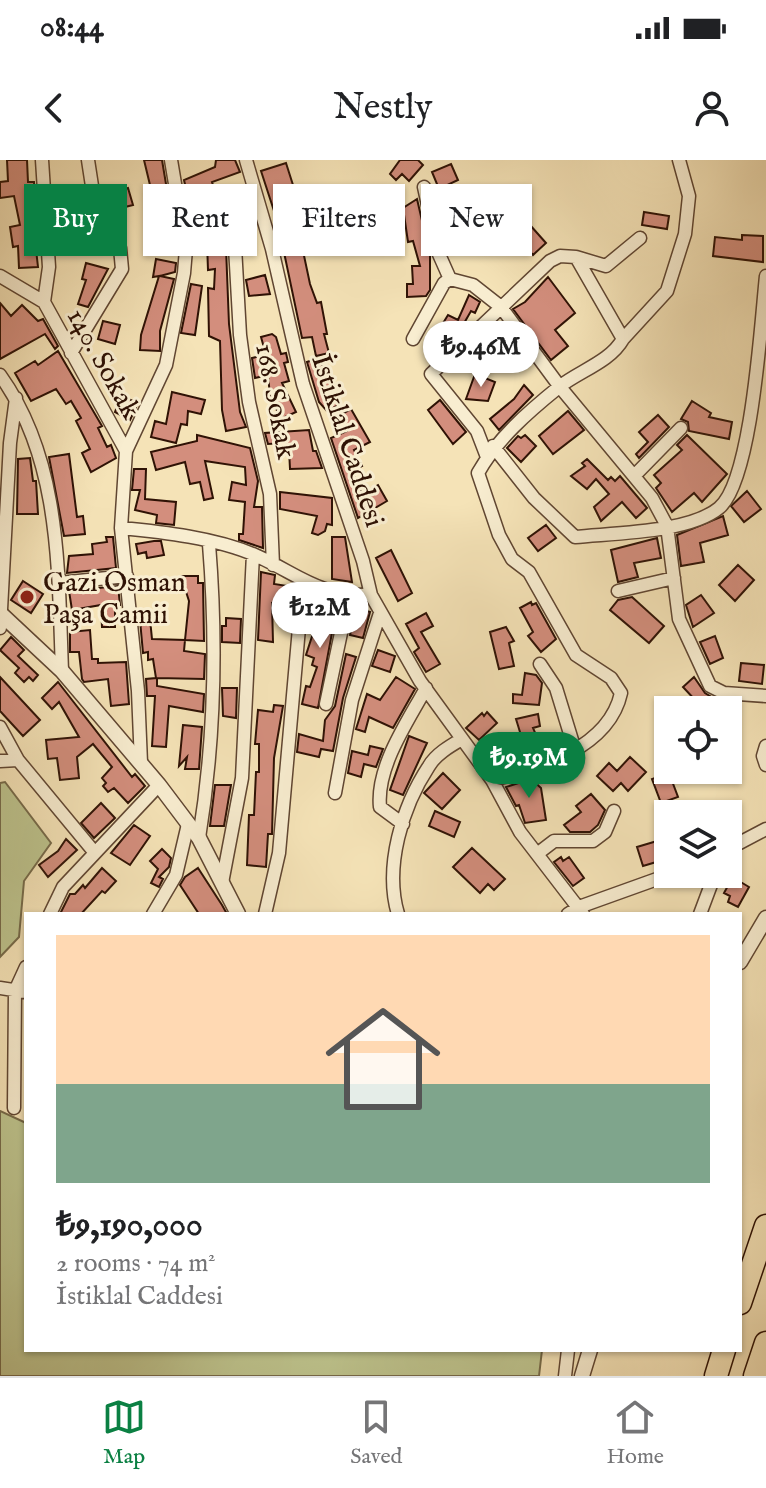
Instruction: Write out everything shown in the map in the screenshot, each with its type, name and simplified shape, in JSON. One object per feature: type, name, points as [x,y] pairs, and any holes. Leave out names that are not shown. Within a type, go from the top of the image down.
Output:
[{"type":"highway","points":[[742,1297],[766,1226]]},
{"type":"highway","points":[[755,1376],[766,1343]]},
{"type":"highway","points":[[716,1376],[723,1352]]},
{"type":"street","points":[[42,160],[49,267],[44,302]]},
{"type":"street","points":[[71,353],[122,269],[120,248],[92,186],[88,160]]},
{"type":"street","points":[[141,763],[121,528],[126,451],[166,365],[184,273],[186,249],[171,160]]},
{"type":"street","name":"İstiklal Caddesi","points":[[246,160],[272,249],[303,384],[363,561],[371,595],[426,688],[492,780],[520,832],[577,912]]},
{"type":"street","points":[[492,780],[535,770],[575,750],[610,717],[621,693],[611,678],[576,655],[529,572],[512,559],[482,490],[478,473],[490,452],[560,387],[617,350],[623,339],[667,291],[685,234],[689,196],[679,160]]},
{"type":"street","points":[[640,238],[606,266],[576,257],[560,256],[550,261],[431,374],[490,452],[575,537],[694,520],[718,510],[732,494],[741,469],[763,336],[766,276]]},
{"type":"street","name":"168. Sokak","points":[[236,256],[240,335],[249,402],[270,494],[273,565]]},
{"type":"street","points":[[440,256],[450,279]]},
{"type":"street","points":[[576,257],[623,339]]},
{"type":"street","name":"140. Sokak","points":[[0,276],[44,302],[126,451]]},
{"type":"street","points":[[413,339],[444,283],[450,279],[473,285],[501,307],[560,387],[652,498],[667,526],[679,619],[710,686],[724,693],[766,696]]},
{"type":"street","points":[[0,375],[34,432],[48,485],[59,583],[62,671]]},
{"type":"street","points":[[16,398],[10,443],[1,619],[62,671],[159,785],[199,838],[237,912]]},
{"type":"street","points":[[634,476],[681,428]]},
{"type":"street","points":[[121,528],[177,534],[253,554],[303,583],[349,595],[371,595]]},
{"type":"street","points":[[199,838],[214,699],[215,624],[209,544]]},
{"type":"street","points":[[222,883],[242,778],[253,554]]},
{"type":"street","points":[[59,583],[127,576]]},
{"type":"street","points":[[618,591],[674,578]]},
{"type":"street","points":[[265,912],[279,853],[303,583]]},
{"type":"street","points":[[326,704],[349,595]]},
{"type":"street","points":[[335,793],[352,700],[380,613]]},
{"type":"street","points":[[540,664],[556,688],[575,750]]},
{"type":"street","points":[[403,824],[380,807],[378,794],[397,742],[426,688]]},
{"type":"street","points":[[0,727],[18,760],[95,853]]},
{"type":"street","points":[[397,912],[394,899],[396,841],[429,765],[462,739]]},
{"type":"street","points":[[766,746],[763,756],[766,765]]},
{"type":"street","points":[[0,761],[18,760]]},
{"type":"street","points":[[51,912],[63,887],[159,785]]},
{"type":"street","points":[[537,854],[554,841],[593,841],[605,832],[614,811]]},
{"type":"street","points":[[154,912],[176,875],[188,824]]},
{"type":"street","points":[[742,842],[766,829]]},
{"type":"street","points":[[577,912],[654,881]]},
{"type":"street","points":[[701,912],[710,888]]},
{"type":"street","points":[[742,946],[764,921]]},
{"type":"street","points":[[742,959],[764,921]]},
{"type":"street","points":[[0,988],[21,991],[14,1108]]},
{"type":"street","points":[[565,1376],[568,1352]]},
{"type":"street","points":[[582,1376],[589,1352]]},
{"type":"green space","points":[[5,782],[51,843],[24,881],[19,937],[0,957],[0,783]]},
{"type":"green space","points":[[0,1111],[24,1122],[24,1352],[542,1352],[539,1376],[0,1376]]},
{"type":"building","points":[[7,160],[27,160],[28,182],[34,184],[24,184],[24,256],[37,256],[38,267],[19,268],[18,246],[13,247],[10,227],[20,225],[14,196],[0,198],[0,182],[8,181]]},
{"type":"building","points":[[144,160],[162,160],[166,184],[150,184]]},
{"type":"building","points":[[216,160],[235,160],[240,172],[213,184],[185,184],[184,180],[215,167]]},
{"type":"building","points":[[400,160],[418,160],[423,165],[409,181],[402,174],[396,180],[390,174]]},
{"type":"building","points":[[286,163],[293,184],[273,184],[273,208],[261,171]]},
{"type":"building","points":[[451,164],[458,180],[437,184],[432,172]]},
{"type":"building","points":[[127,188],[133,205],[127,206]]},
{"type":"building","points":[[417,199],[421,216],[421,256],[430,256],[430,290],[426,296],[407,297],[407,284],[413,284],[412,266],[420,266],[413,241],[408,242],[405,207]]},
{"type":"building","points":[[644,212],[669,216],[667,229],[642,225]]},
{"type":"building","points":[[532,227],[546,243],[532,254]]},
{"type":"building","points":[[742,235],[763,236],[763,262],[713,256],[715,237],[742,240]]},
{"type":"building","points":[[208,256],[226,256],[229,324],[240,412],[246,427],[226,431],[222,410],[220,341],[209,336],[208,288],[214,289],[215,269],[208,270]]},
{"type":"building","points":[[285,256],[304,256],[310,284],[317,303],[321,302],[329,353],[316,356],[312,337],[302,338]]},
{"type":"building","points":[[156,259],[176,263],[175,272],[160,276],[174,279],[160,331],[160,351],[140,350],[141,335],[159,276],[153,277]]},
{"type":"building","points":[[86,263],[108,269],[88,307],[78,304],[86,280],[82,279]]},
{"type":"building","points":[[265,275],[270,294],[249,296],[246,280]]},
{"type":"building","points":[[548,277],[575,313],[555,330],[568,346],[551,360],[513,309],[525,302]]},
{"type":"building","points":[[191,284],[202,286],[195,335],[181,333]]},
{"type":"building","points":[[469,295],[480,302],[475,313],[471,311],[455,339],[452,341],[437,333],[448,315],[458,320]]},
{"type":"building","points":[[0,303],[11,316],[22,305],[38,321],[43,319],[58,346],[55,349],[45,334],[0,359]]},
{"type":"building","points":[[103,321],[120,325],[115,344],[98,339]]},
{"type":"building","points":[[498,329],[510,342],[483,367],[469,351]]},
{"type":"building","points":[[272,334],[276,337],[281,354],[286,353],[288,362],[284,363],[289,381],[282,383],[296,412],[281,419],[270,396],[268,375],[255,378],[252,358],[266,355],[261,337]]},
{"type":"building","points":[[58,351],[102,426],[98,428],[107,447],[111,445],[116,458],[91,472],[82,453],[90,449],[76,421],[81,418],[71,401],[66,404],[56,389],[31,401],[15,373],[35,361],[38,365]]},
{"type":"building","points":[[319,358],[339,405],[327,411],[319,402],[307,362]]},
{"type":"building","points":[[475,374],[495,382],[488,401],[466,399]]},
{"type":"building","points":[[524,385],[533,395],[499,430],[490,419],[514,399]]},
{"type":"building","points":[[172,392],[205,400],[201,414],[188,411],[187,425],[181,424],[176,443],[151,437],[155,421],[166,424]]},
{"type":"building","points":[[121,396],[138,403],[130,420],[115,412]]},
{"type":"building","points":[[440,400],[466,432],[453,444],[428,410]]},
{"type":"building","points":[[692,401],[711,413],[709,417],[732,422],[729,439],[689,431],[688,422],[681,419]]},
{"type":"building","points":[[351,409],[370,442],[354,450],[362,466],[352,471],[362,494],[378,485],[387,501],[358,518],[331,438],[347,431],[340,415]]},
{"type":"building","points":[[568,411],[584,430],[553,454],[539,436]]},
{"type":"building","points":[[658,415],[669,427],[639,458],[636,454],[648,442],[639,432]]},
{"type":"building","points":[[309,430],[313,451],[316,451],[322,468],[290,469],[289,449],[284,449],[284,443],[268,444],[265,433]]},
{"type":"building","points":[[197,435],[250,448],[258,481],[254,507],[262,507],[263,548],[239,540],[239,534],[243,534],[245,502],[229,500],[232,482],[246,485],[245,467],[205,461],[213,498],[204,500],[200,482],[190,484],[185,462],[156,470],[151,452],[197,441]]},
{"type":"building","points":[[525,435],[536,446],[521,462],[507,448],[518,436],[521,438]]},
{"type":"building","points":[[687,435],[727,474],[702,502],[694,493],[672,512],[656,488],[661,483],[654,475],[682,450],[677,445]]},
{"type":"building","points":[[69,454],[77,517],[83,516],[85,534],[64,536],[49,457]]},
{"type":"building","points":[[30,458],[33,481],[36,481],[38,514],[17,514],[18,459]]},
{"type":"building","points":[[587,459],[608,480],[611,477],[615,481],[620,476],[647,508],[636,518],[622,502],[601,521],[594,507],[609,494],[596,479],[587,489],[571,476],[585,466],[582,463]]},
{"type":"building","points":[[134,469],[146,469],[145,499],[176,502],[174,525],[156,523],[157,515],[135,510],[140,490],[132,490]]},
{"type":"building","points":[[747,491],[761,509],[744,522],[731,506]]},
{"type":"building","points":[[280,492],[332,498],[332,525],[327,524],[325,531],[318,535],[312,533],[317,516],[280,509]]},
{"type":"building","points":[[723,516],[728,535],[700,543],[704,562],[681,566],[677,535]]},
{"type":"building","points":[[546,525],[556,538],[538,551],[528,538]]},
{"type":"building","points":[[106,537],[113,537],[116,568],[67,573],[69,556],[93,554],[92,544],[107,542]]},
{"type":"building","points":[[332,537],[345,537],[352,582],[332,579]]},
{"type":"building","points":[[657,538],[661,558],[634,563],[638,577],[618,582],[611,550]]},
{"type":"building","points":[[161,541],[164,555],[147,558],[146,552],[138,554],[136,544]]},
{"type":"building","points":[[391,550],[412,593],[398,601],[376,558]]},
{"type":"building","points":[[738,565],[754,580],[735,601],[719,585]]},
{"type":"building","points":[[261,572],[275,575],[274,584],[294,587],[292,606],[272,603],[273,642],[258,640]]},
{"type":"building","points":[[181,576],[198,576],[198,583],[203,583],[204,641],[185,640],[189,601]]},
{"type":"building","name":"Gazi Osman Paşa Camii","points":[[23,581],[43,594],[31,613],[11,600]]},
{"type":"building","points":[[118,586],[120,605],[115,605],[115,627],[102,627],[101,605],[72,610],[69,591]]},
{"type":"building","points":[[701,595],[714,613],[693,627],[686,605]]},
{"type":"building","points":[[632,597],[664,626],[649,643],[610,610],[618,600]]},
{"type":"building","points":[[315,600],[324,607],[326,603],[337,606],[318,708],[302,704],[306,686],[310,687],[317,667],[312,665],[314,658],[306,655],[317,621],[309,619]]},
{"type":"building","points":[[531,602],[532,605],[536,603],[556,639],[541,652],[528,636],[533,632],[520,608]]},
{"type":"building","points":[[356,608],[370,612],[363,638],[350,635]]},
{"type":"building","points":[[426,613],[433,626],[421,632],[440,664],[426,672],[414,652],[419,648],[406,624]]},
{"type":"building","points":[[226,618],[241,619],[240,643],[222,642],[222,626],[226,626]]},
{"type":"building","points":[[150,619],[152,639],[185,640],[184,651],[205,654],[204,679],[157,678],[157,686],[204,694],[203,712],[169,706],[166,747],[152,746],[155,696],[147,696],[146,679],[156,678],[153,659],[148,660],[148,652],[143,653],[140,620]]},
{"type":"building","points":[[506,627],[514,641],[509,643],[514,666],[499,669],[490,632]]},
{"type":"building","points":[[90,630],[92,659],[98,659],[98,663],[126,662],[129,704],[111,706],[108,679],[84,682],[82,679],[79,652],[70,652],[70,632]]},
{"type":"building","points":[[715,636],[723,658],[710,664],[700,642]]},
{"type":"building","points":[[11,637],[24,650],[18,656],[38,675],[33,681],[29,677],[24,682],[15,673],[19,668],[0,650]]},
{"type":"building","points":[[378,650],[395,656],[390,672],[372,666]]},
{"type":"building","points":[[346,654],[356,657],[343,698],[333,751],[321,749],[319,757],[297,752],[299,734],[323,741],[325,720],[335,706]]},
{"type":"building","points":[[741,663],[764,665],[762,684],[739,681]]},
{"type":"building","points":[[525,673],[536,675],[542,683],[539,705],[513,703],[513,694],[522,695]]},
{"type":"building","points":[[0,677],[40,720],[23,736],[0,711]]},
{"type":"building","points":[[396,677],[415,689],[393,728],[369,717],[365,732],[356,729],[367,694],[380,700]]},
{"type":"building","points":[[694,677],[710,696],[691,696],[683,687]]},
{"type":"building","points":[[58,682],[132,777],[135,774],[145,786],[128,803],[114,788],[108,792],[103,786],[106,783],[102,778],[112,767],[93,744],[77,757],[79,778],[60,780],[57,758],[48,759],[46,740],[79,737],[59,702],[52,709],[42,698]]},
{"type":"building","points":[[222,688],[237,688],[236,718],[223,716]]},
{"type":"building","points":[[274,705],[283,706],[274,758],[272,834],[268,834],[266,867],[247,865],[249,815],[254,815],[256,772],[259,772],[259,744],[255,744],[258,710],[273,712]]},
{"type":"building","points":[[487,712],[497,723],[479,740],[466,728]]},
{"type":"building","points":[[538,714],[540,726],[533,728],[542,749],[527,755],[516,719]]},
{"type":"building","points":[[183,725],[202,727],[199,769],[185,769],[187,757],[179,766]]},
{"type":"building","points":[[409,736],[427,743],[403,795],[390,790]]},
{"type":"building","points":[[503,739],[515,757],[496,770],[483,753]]},
{"type":"building","points":[[370,746],[383,749],[376,767],[364,764],[361,777],[348,773],[352,751],[368,755]]},
{"type":"building","points":[[630,757],[646,772],[628,791],[621,783],[613,791],[597,776],[609,763],[617,771]]},
{"type":"building","points":[[443,773],[460,790],[442,809],[424,793]]},
{"type":"building","points":[[531,779],[541,788],[546,820],[525,823],[519,805],[516,806],[506,787]]},
{"type":"building","points":[[652,779],[654,784],[673,784],[678,797],[660,800]]},
{"type":"building","points":[[215,785],[231,785],[224,826],[210,826]]},
{"type":"building","points":[[591,794],[605,810],[598,825],[590,832],[570,832],[564,825],[581,812],[576,806]]},
{"type":"building","points":[[101,803],[115,818],[94,838],[81,823]]},
{"type":"building","points":[[435,811],[460,822],[454,837],[429,826]]},
{"type":"building","points":[[134,825],[150,836],[130,865],[111,853]]},
{"type":"building","points":[[66,839],[77,850],[48,877],[39,865],[58,851]]},
{"type":"building","points":[[654,842],[654,863],[643,866],[637,847]]},
{"type":"building","points":[[472,848],[505,879],[494,890],[488,884],[480,893],[453,867]]},
{"type":"building","points":[[162,849],[171,858],[169,867],[159,877],[163,879],[159,887],[151,883],[158,869],[150,861]]},
{"type":"building","points":[[561,857],[563,861],[569,857],[584,878],[573,886],[554,862]]},
{"type":"building","points":[[102,868],[116,881],[83,912],[61,912],[70,894],[75,894],[83,885],[85,888]]},
{"type":"building","points":[[198,868],[226,912],[198,912],[180,885]]},
{"type":"building","points":[[742,883],[749,887],[738,907],[728,902],[730,896],[724,893],[727,888],[742,888]]},
{"type":"place","name":"Gazi Osman Paşa Camii","points":[[27,597]]}]
